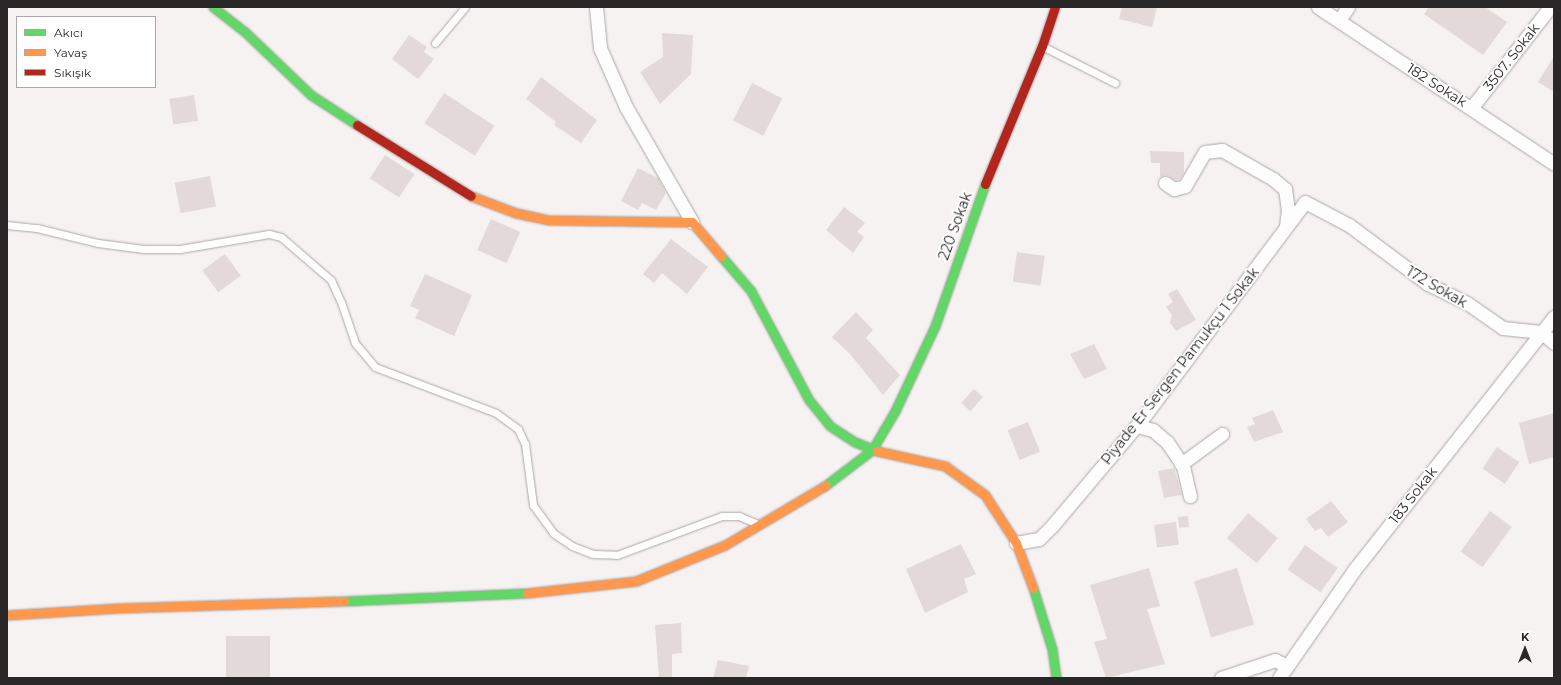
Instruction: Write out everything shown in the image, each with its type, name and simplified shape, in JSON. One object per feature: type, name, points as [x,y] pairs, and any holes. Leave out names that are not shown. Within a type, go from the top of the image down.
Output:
[{"type":"street","points":[[213,7],[244,31],[311,95],[452,185],[477,199],[516,213],[549,220],[584,222],[692,222]]},
{"type":"street","points":[[596,7],[600,48],[626,107],[692,222],[751,291],[765,313],[809,400],[818,413],[844,436],[872,450],[945,466],[984,495],[1016,543],[1041,608],[1052,649],[1056,678]]},
{"type":"street","name":"220 Sokak","points":[[872,450],[926,349],[991,168],[1042,46],[1055,7]]},
{"type":"street","name":"182 Sokak","points":[[1318,7],[1472,107],[1554,164]]},
{"type":"street","points":[[1339,20],[1348,7]]},
{"type":"street","name":"3507. Sokak","points":[[1472,107],[1550,7]]},
{"type":"street","points":[[1165,183],[1174,189],[1185,186],[1205,152],[1222,150],[1273,179],[1285,189],[1288,210],[1286,227]]},
{"type":"street","name":"Piyade Er Sergen Pamukçu 1 Sokak","points":[[1016,543],[1039,539],[1052,526],[1137,426],[1305,202]]},
{"type":"street","name":"172 Sokak","points":[[1305,202],[1348,225],[1428,284],[1467,303],[1503,328],[1541,332]]},
{"type":"street","name":"183 Sokak","points":[[1279,678],[1354,570],[1554,317]]},
{"type":"street","points":[[1541,332],[1554,343]]},
{"type":"street","points":[[1137,426],[1153,430],[1167,442],[1181,464],[1190,496]]},
{"type":"street","points":[[1181,464],[1222,434]]},
{"type":"street","points":[[7,615],[119,608],[498,596],[584,588],[636,581],[725,545],[760,526],[832,481],[872,450]]},
{"type":"street","points":[[1221,678],[1275,660],[1287,666]]},
{"type":"lane","points":[[435,43],[465,7]]},
{"type":"lane","points":[[1042,46],[1115,82]]},
{"type":"lane","points":[[7,225],[37,228],[98,243],[144,249],[180,249],[269,234],[281,237],[331,280],[342,302],[355,343],[375,367],[496,413],[518,429],[525,444],[533,505],[553,533],[572,546],[605,555],[628,552],[722,516],[739,516],[760,526]]},
{"type":"building","points":[[1122,7],[1157,7],[1152,27],[1119,19]]},
{"type":"building","points":[[1429,7],[1485,7],[1507,22],[1483,55],[1424,14]]},
{"type":"building","points":[[662,33],[693,35],[691,74],[660,104],[640,72],[663,57]]},
{"type":"building","points":[[409,35],[427,47],[424,52],[434,59],[418,79],[392,59]]},
{"type":"building","points":[[1554,56],[1554,92],[1538,82]]},
{"type":"building","points":[[541,77],[597,120],[581,143],[554,125],[556,122],[526,99]]},
{"type":"building","points":[[752,83],[782,98],[763,136],[733,120]]},
{"type":"building","points":[[444,93],[494,126],[475,156],[424,123]]},
{"type":"building","points":[[194,95],[198,121],[173,125],[169,99]]},
{"type":"building","points":[[1150,151],[1184,152],[1184,172],[1180,179],[1175,180],[1166,175],[1160,177],[1160,163],[1151,163]]},
{"type":"building","points":[[385,155],[414,174],[399,198],[370,178]]},
{"type":"building","points":[[638,168],[658,178],[666,193],[656,210],[642,203],[638,210],[621,201]]},
{"type":"building","points":[[210,176],[216,206],[181,213],[175,183]]},
{"type":"building","points":[[844,207],[865,223],[857,232],[864,237],[853,253],[826,230]]},
{"type":"building","points":[[491,219],[520,232],[506,263],[477,250]]},
{"type":"building","points":[[671,239],[708,267],[687,294],[662,273],[654,283],[643,274]]},
{"type":"building","points":[[1017,252],[1045,256],[1041,286],[1013,282]]},
{"type":"building","points":[[225,254],[241,276],[218,292],[202,270]]},
{"type":"building","points":[[425,274],[472,295],[454,336],[415,318],[419,310],[410,306]]},
{"type":"building","points":[[1177,289],[1196,320],[1176,331],[1170,323],[1172,315],[1166,307],[1173,302],[1168,294]]},
{"type":"building","points":[[856,312],[873,330],[866,338],[900,375],[883,395],[850,354],[832,337]]},
{"type":"building","points":[[1094,344],[1107,369],[1084,379],[1070,354]]},
{"type":"building","points":[[974,389],[983,397],[970,411],[961,403]]},
{"type":"building","points":[[1273,410],[1283,432],[1254,442],[1247,427],[1255,424],[1252,418]]},
{"type":"building","points":[[1554,413],[1554,457],[1529,464],[1519,423]]},
{"type":"building","points":[[1028,422],[1040,452],[1020,460],[1008,430]]},
{"type":"building","points":[[1497,447],[1519,462],[1505,484],[1482,469]]},
{"type":"building","points":[[1174,468],[1182,495],[1164,498],[1158,471]]},
{"type":"building","points":[[1331,501],[1348,522],[1328,537],[1321,528],[1315,531],[1306,519]]},
{"type":"building","points":[[1490,511],[1512,527],[1482,567],[1461,551]]},
{"type":"building","points":[[1248,513],[1278,538],[1257,563],[1227,538]]},
{"type":"building","points":[[1188,516],[1189,527],[1179,528],[1178,517]]},
{"type":"building","points":[[1176,522],[1179,545],[1157,548],[1154,525]]},
{"type":"building","points":[[961,544],[976,574],[964,579],[968,592],[925,613],[906,569]]},
{"type":"building","points":[[1305,545],[1338,568],[1321,593],[1288,570]]},
{"type":"building","points":[[1149,568],[1160,606],[1147,609],[1165,664],[1106,678],[1094,642],[1107,639],[1090,585]]},
{"type":"building","points":[[1237,568],[1254,624],[1211,638],[1194,581]]},
{"type":"building","points":[[681,623],[682,653],[672,654],[672,678],[659,678],[655,625]]},
{"type":"building","points":[[226,636],[270,636],[270,678],[226,678]]},
{"type":"building","points":[[718,660],[749,666],[746,678],[713,678]]},
{"type":"traffic: fast","points":[[213,7],[244,31],[311,95],[357,125]]},
{"type":"traffic: fast","points":[[826,485],[872,450],[895,411],[935,326],[985,184]]},
{"type":"traffic: fast","points":[[721,256],[751,291],[809,400],[830,426],[855,442],[877,451]]},
{"type":"traffic: fast","points":[[1033,588],[1052,649],[1056,678]]},
{"type":"traffic: fast","points":[[344,601],[527,593]]},
{"type":"traffic: slow","points":[[471,196],[516,213],[549,220],[692,222],[721,256]]},
{"type":"traffic: slow","points":[[877,451],[945,466],[985,495],[1016,543],[1033,588]]},
{"type":"traffic: slow","points":[[527,593],[636,581],[725,545],[826,485]]},
{"type":"traffic: slow","points":[[7,615],[119,608],[344,601]]},
{"type":"traffic: jam","points":[[985,184],[1042,46],[1055,7]]},
{"type":"traffic: jam","points":[[357,125],[471,196]]}]
